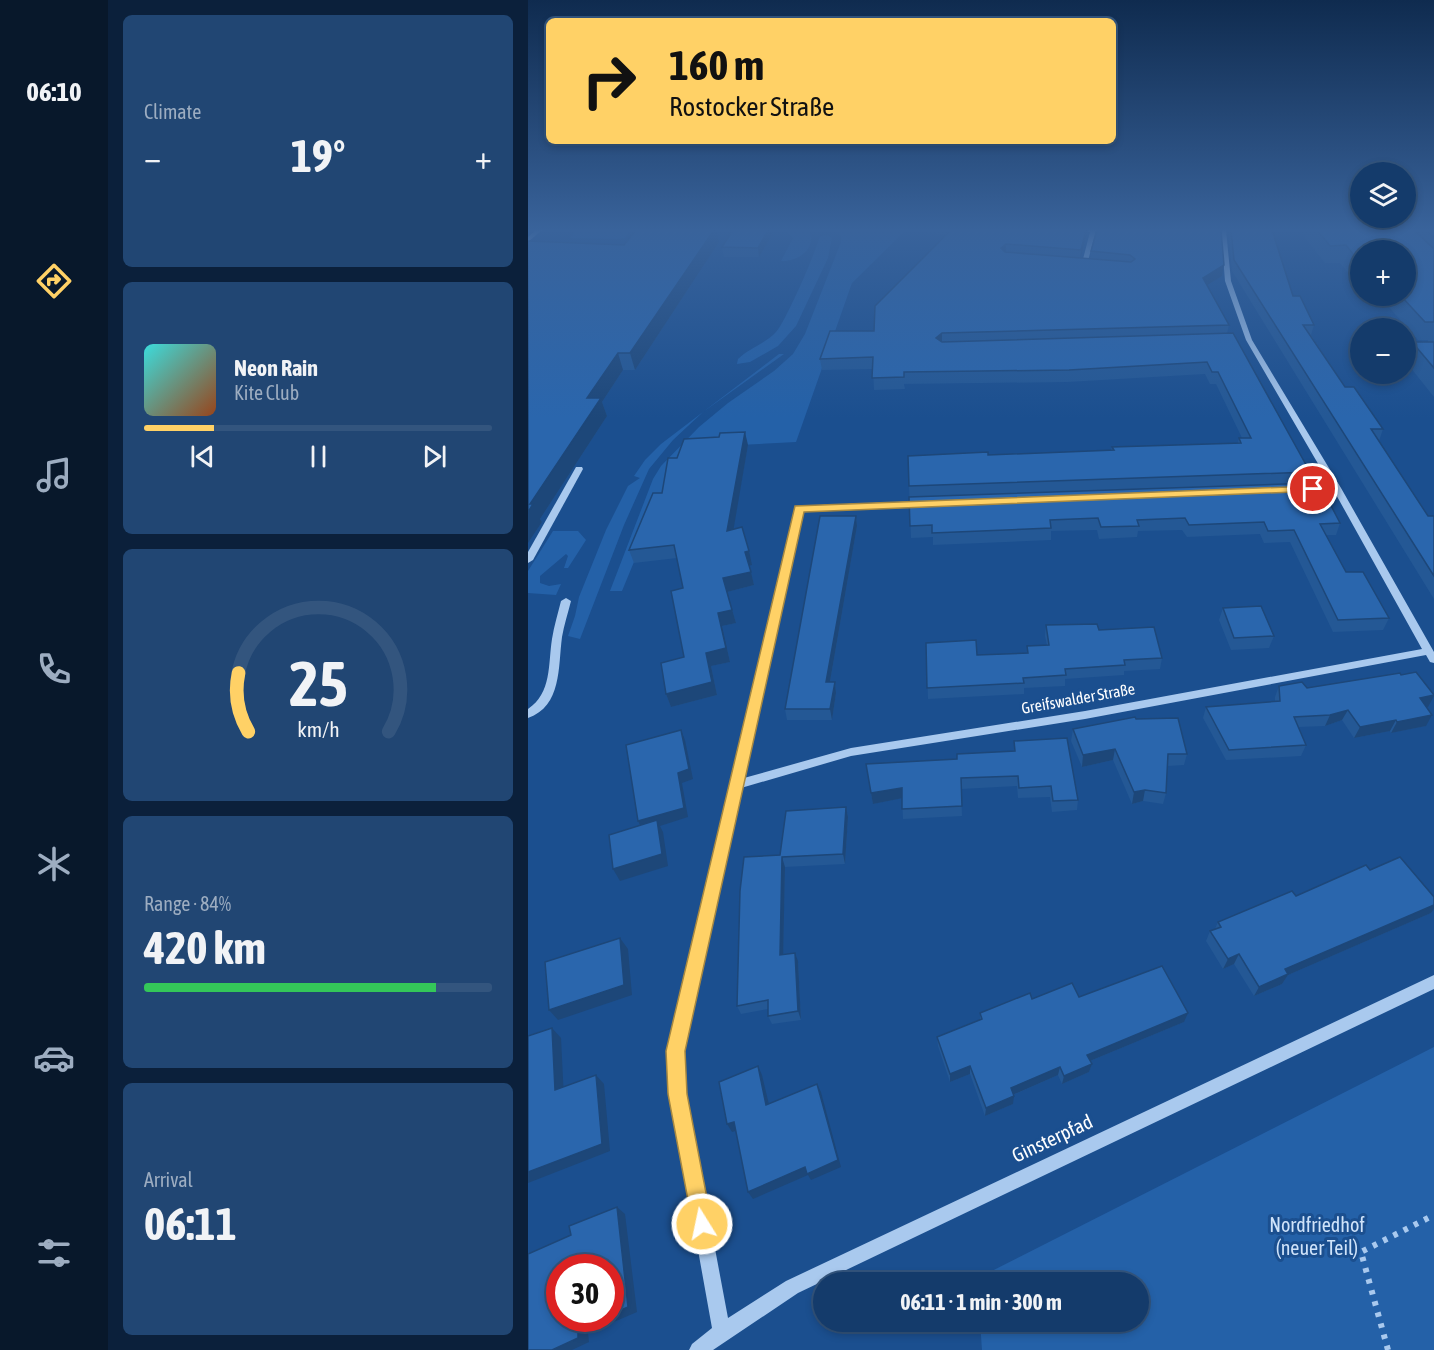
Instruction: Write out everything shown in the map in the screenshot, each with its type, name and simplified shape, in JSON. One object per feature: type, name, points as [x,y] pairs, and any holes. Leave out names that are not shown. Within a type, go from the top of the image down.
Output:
[{"type":"street","points":[[1232,293],[1249,340],[1337,488],[1431,655]]},
{"type":"street","points":[[1237,340],[1249,340]]},
{"type":"street","points":[[1416,345],[1434,344]]},
{"type":"street","points":[[528,560],[579,470]]},
{"type":"street","points":[[1289,490],[1337,488]]},
{"type":"street","points":[[722,1332],[678,1094],[676,1051],[799,508],[931,503]]},
{"type":"street","points":[[528,714],[538,709],[555,680],[557,638],[566,601]]},
{"type":"street","name":"Greifswalder Straße","points":[[736,785],[851,752],[1431,655]]},
{"type":"street","name":"Ginsterpfad","points":[[698,1350],[792,1287],[1434,982]]},
{"type":"path","points":[[1388,1350],[1361,1252],[1434,1215]]},
{"type":"green space","points":[[797,293],[812,293],[796,326],[778,346],[750,362],[737,364],[742,355],[776,332]]},
{"type":"green space","points":[[821,293],[848,293],[796,442],[681,448],[622,591],[610,591],[653,479],[661,466],[699,427],[793,354],[805,334]]},
{"type":"green space","points":[[779,354],[784,354],[703,412],[673,440],[649,469],[624,525],[580,639],[568,636],[579,597],[606,530],[628,486],[640,478],[634,476],[645,460],[661,444]]},
{"type":"green space","points":[[553,531],[578,531],[586,540],[568,568],[564,568],[568,556],[566,554],[540,576],[540,583],[549,586],[561,584],[556,595],[528,593],[528,571]]},
{"type":"green space","name":"Nordfriedhof (neuer Teil)","points":[[1434,1047],[1434,1350],[982,1350],[981,1332],[1149,1332],[1149,1272],[990,1272]]},
{"type":"building","points":[[528,293],[671,293],[630,353],[618,353],[587,398],[601,398],[530,504],[533,504],[528,512]]},
{"type":"building","points":[[888,293],[1211,293],[1229,325],[942,333],[936,338],[942,342],[1233,333],[1310,472],[909,486],[908,456],[1114,450],[1112,447],[1241,443],[1239,438],[1251,438],[1218,372],[1212,372],[1207,362],[1069,370],[904,372],[904,377],[872,378],[873,357],[820,359],[830,331],[874,331],[875,306]]},
{"type":"building","points":[[1255,293],[1292,293],[1293,296],[1300,296],[1314,325],[1303,325],[1345,387],[1354,387],[1383,429],[1371,429],[1428,516],[1434,516],[1434,576]]},
{"type":"building","points":[[1416,293],[1434,293],[1434,322],[1425,322],[1410,306],[1416,306]]},
{"type":"building","points":[[1416,342],[1434,342],[1434,368],[1416,347]]},
{"type":"building","points":[[745,432],[727,531],[742,527],[749,551],[745,552],[751,572],[723,578],[732,610],[718,613],[726,648],[706,653],[712,682],[666,694],[661,663],[684,657],[671,591],[683,588],[674,545],[629,550],[653,493],[662,493],[668,458],[677,458],[684,439],[719,437],[720,433]]},
{"type":"building","points":[[1314,483],[1321,495],[1325,494],[1340,523],[1320,524],[1346,572],[1363,572],[1389,618],[1338,620],[1294,530],[1268,531],[1264,522],[1189,525],[1185,518],[1137,520],[1139,526],[1101,527],[1098,518],[1050,520],[1051,528],[932,533],[932,525],[910,526],[909,497]]},
{"type":"building","points":[[820,516],[856,516],[826,682],[835,682],[830,709],[785,709]]},
{"type":"building","points":[[1261,606],[1274,636],[1234,638],[1223,608]]},
{"type":"building","points":[[1097,624],[1099,630],[1154,627],[1162,658],[1124,660],[1125,665],[1065,669],[1066,675],[1023,678],[1024,683],[927,688],[926,643],[976,640],[977,655],[1028,653],[1027,646],[1049,645],[1046,625]]},
{"type":"building","points":[[1416,672],[1434,695],[1420,698],[1432,715],[1360,727],[1348,710],[1330,715],[1294,717],[1306,745],[1229,750],[1206,707],[1280,701],[1279,686],[1302,682],[1307,688]]},
{"type":"building","points":[[1135,717],[1136,719],[1178,718],[1187,754],[1168,754],[1166,793],[1145,790],[1134,792],[1115,749],[1083,755],[1073,729]]},
{"type":"building","points":[[681,730],[689,769],[678,773],[684,808],[638,821],[626,745]]},
{"type":"building","points":[[1067,738],[1078,800],[1053,801],[1051,786],[1019,788],[1018,776],[961,778],[962,806],[902,809],[902,788],[871,793],[866,764],[957,759],[957,754],[1015,751],[1014,741]]},
{"type":"building","points":[[846,807],[843,854],[782,857],[780,955],[795,953],[798,1011],[768,1016],[768,1000],[737,1006],[740,891],[744,857],[780,855],[786,811]]},
{"type":"building","points":[[657,820],[662,854],[613,869],[609,835]]},
{"type":"building","points":[[1400,857],[1434,897],[1434,905],[1285,969],[1288,974],[1259,987],[1239,954],[1228,959],[1210,931],[1221,927],[1218,922],[1292,891],[1296,896],[1366,865],[1370,870]]},
{"type":"building","points":[[620,938],[624,985],[549,1010],[545,962]]},
{"type":"building","points":[[1162,966],[1188,1013],[1087,1055],[1092,1064],[1064,1076],[1060,1067],[1011,1088],[1014,1096],[986,1108],[970,1066],[950,1074],[937,1037],[982,1019],[980,1013],[1030,993],[1032,999],[1072,983],[1079,997]]},
{"type":"building","points":[[552,1028],[555,1090],[596,1075],[602,1144],[528,1172],[528,1036]]},
{"type":"building","points":[[758,1066],[766,1105],[817,1084],[838,1160],[807,1174],[805,1167],[748,1192],[734,1122],[727,1124],[719,1082]]},
{"type":"building","points":[[617,1207],[622,1254],[546,1254],[546,1332],[578,1332],[578,1338],[552,1350],[528,1350],[528,1254],[571,1235],[569,1226]]},
{"type":"building","points":[[624,1271],[628,1307],[624,1309]]},
{"type":"route","points":[[702,1224],[678,1094],[676,1051],[799,508],[1313,489]]}]
